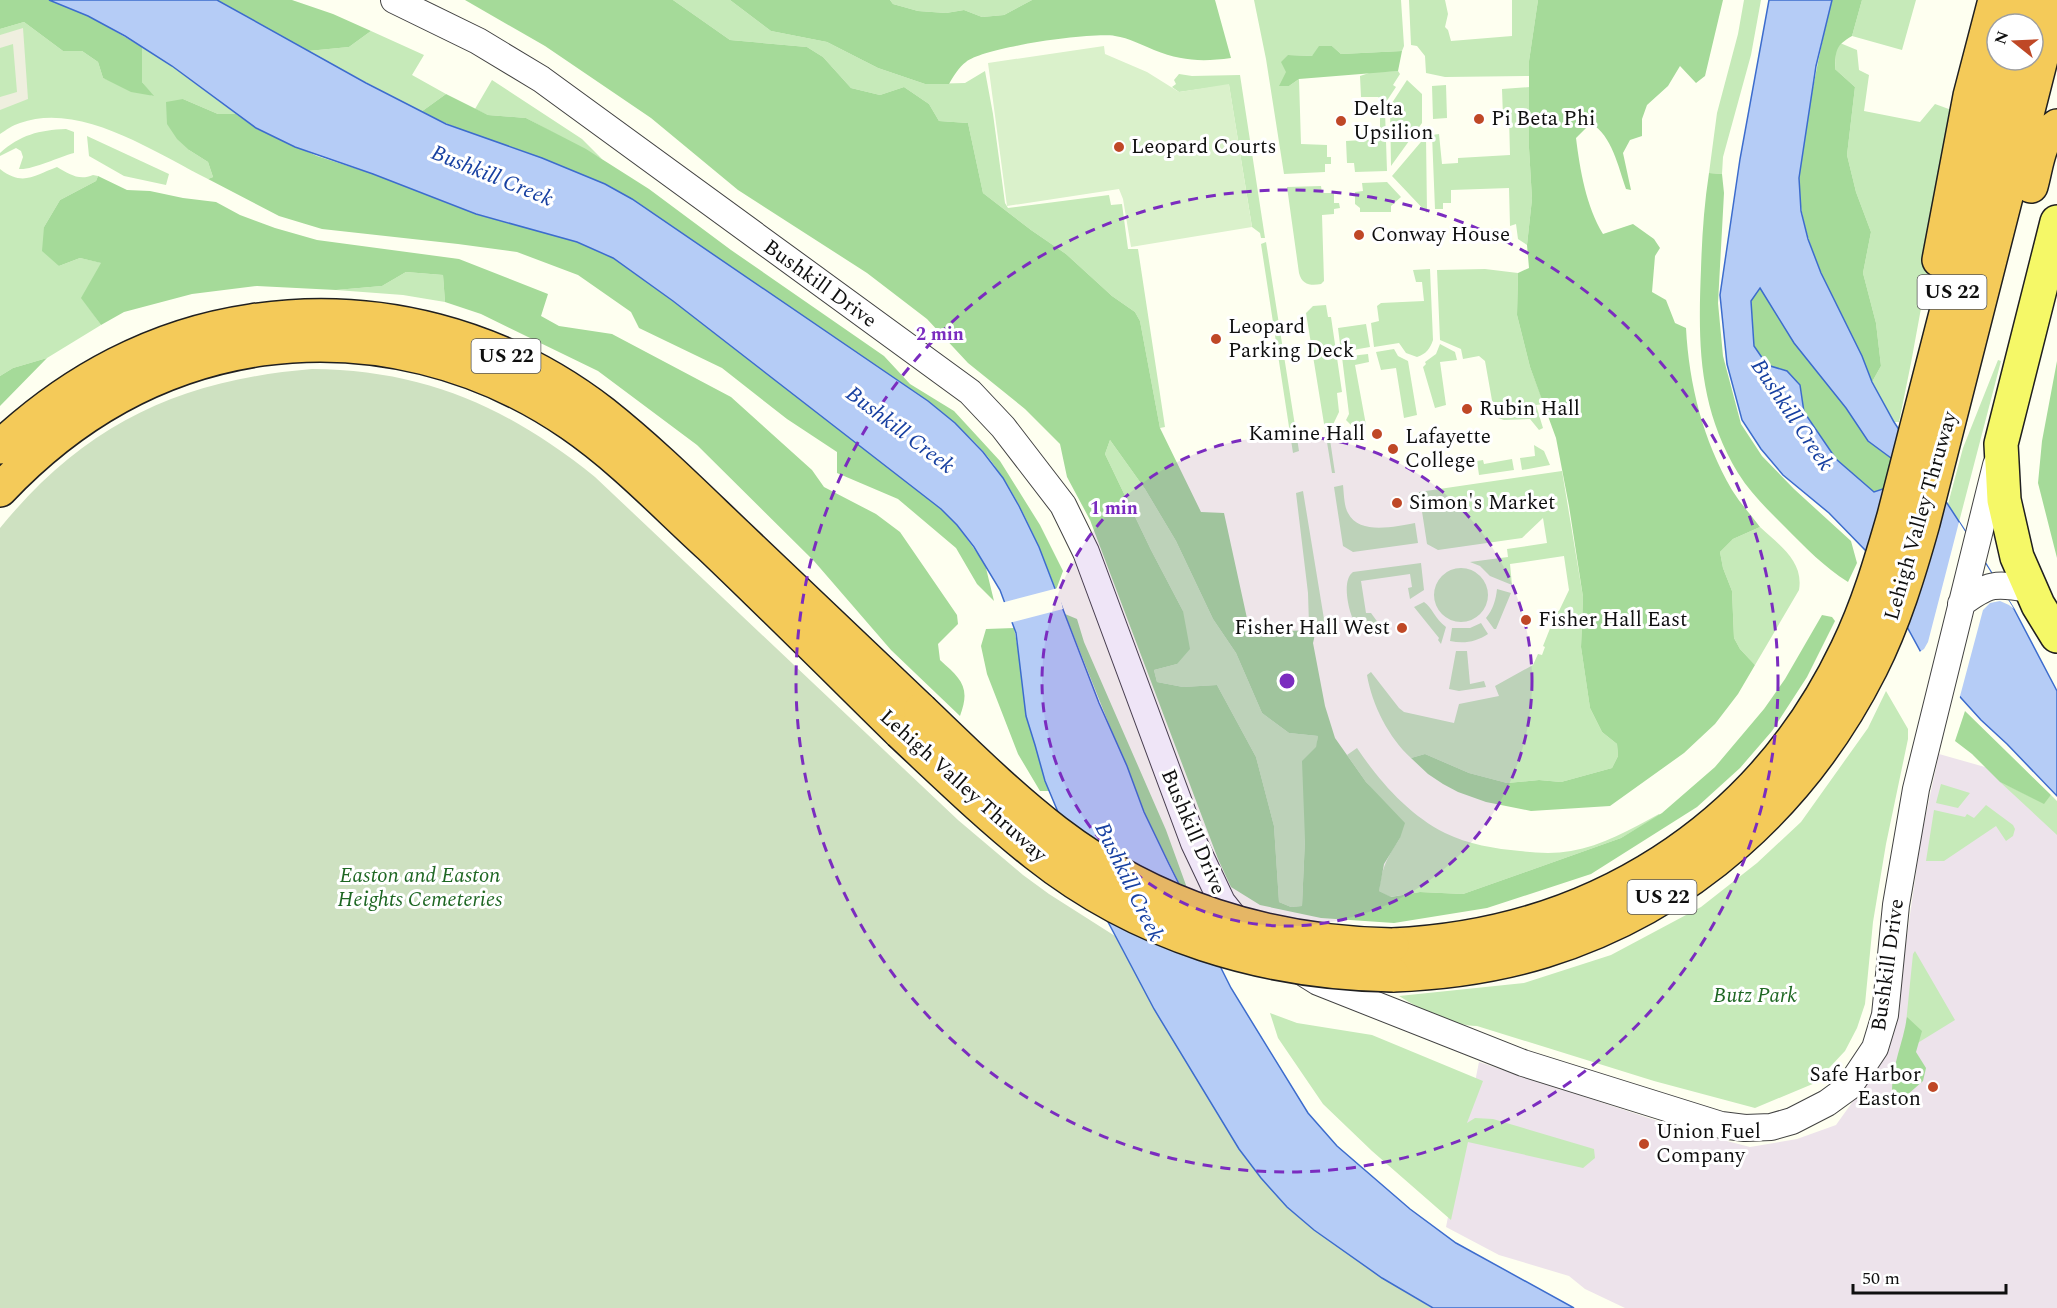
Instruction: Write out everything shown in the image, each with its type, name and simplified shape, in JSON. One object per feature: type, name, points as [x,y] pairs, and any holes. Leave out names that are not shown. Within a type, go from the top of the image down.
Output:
[{"type":"highway","points":[[1926,448],[1935,283],[1970,96],[1995,0]]},
{"type":"highway","name":"Lehigh Valley Thruway","points":[[1392,960],[1535,922],[1592,900],[1649,870],[1722,817],[1764,776],[1800,730],[1839,666],[1856,630],[1926,448],[2056,0]]},
{"type":"highway","name":"Lehigh Valley Thruway","points":[[0,490],[44,448],[95,409],[151,381],[210,359],[276,347],[311,344],[346,345],[397,352],[446,363],[512,389],[572,425],[640,480],[767,601],[911,721],[994,780],[1056,832],[1107,866],[1156,894],[1205,914],[1258,930],[1339,943],[1392,960],[1479,967],[1544,951],[1605,927],[1665,896],[1693,877],[1742,839],[1786,796],[1825,748],[1857,695],[1883,642],[1904,587],[1933,482],[1926,448],[2008,72]]},
{"type":"highway","points":[[1926,448],[1991,336],[2041,148],[2046,136],[2057,126]]},
{"type":"highway","name":"Lehigh Valley Thruway","points":[[0,447],[52,402],[80,384],[138,353],[203,330],[264,319],[310,314],[382,319],[444,333],[512,358],[602,412],[658,459],[911,721]]},
{"type":"main road","points":[[2057,222],[2001,444],[2007,520],[2017,557],[2014,587],[2057,636]]},
{"type":"street","name":"Bushkill Drive","points":[[394,0],[478,41],[541,79],[970,392],[1003,426],[1063,505],[1086,552],[1194,843],[1222,902],[1258,946],[1318,982],[1523,1063],[1692,1118],[1745,1128],[1771,1127],[1792,1121],[1827,1103],[1848,1087],[1868,1062],[1878,1041],[1885,1015],[1892,934],[1907,836],[1937,699],[2001,444]]},
{"type":"street","points":[[1960,604],[1983,588],[2014,587]]},
{"type":"shaded area","points":[[23,28],[28,99],[0,110],[0,97],[17,92],[13,44],[0,48],[0,35]]},
{"type":"shaded area","points":[[1939,754],[1992,769],[2057,819],[2057,1308],[1625,1308],[1585,1289],[1569,1276],[1499,1255],[1446,1227],[1479,1062],[1688,1131],[1750,1147],[1797,1139],[1836,1125],[1881,1062],[1893,1035],[1921,837]]},
{"type":"green space","points":[[0,0],[49,0],[89,16],[142,47],[142,82],[154,96],[131,92],[103,78],[98,62],[82,51],[63,51],[24,22],[0,29]]},
{"type":"green space","points":[[217,0],[292,0],[333,14],[371,31],[349,47],[308,51]]},
{"type":"green space","points":[[465,0],[673,0],[730,40],[807,47],[823,57],[851,88],[880,95],[904,87],[929,104],[939,121],[968,123],[983,193],[1066,254],[1112,296],[1135,312],[1140,321],[1160,428],[1201,512],[1224,513],[1250,632],[1316,630],[1313,643],[1325,706],[1335,738],[1366,782],[1405,823],[1400,838],[1384,864],[1379,891],[1391,897],[1420,892],[1463,894],[1621,838],[1662,813],[1715,767],[1764,709],[1785,679],[1822,615],[1832,617],[1835,621],[1807,677],[1772,731],[1740,768],[1697,807],[1591,874],[1487,908],[1394,923],[1321,918],[1260,905],[1231,887],[1218,859],[1090,520],[1067,477],[1060,444],[1025,409],[968,363],[927,319],[867,273],[738,190],[651,118],[545,46]],"holes":[[[1110,440],[1145,489],[1176,541],[1213,619],[1236,653],[1262,713],[1289,733],[1318,736],[1316,747],[1302,761],[1305,839],[1302,906],[1291,907],[1279,902],[1274,826],[1256,757],[1217,685],[1183,687],[1157,682],[1154,670],[1177,664],[1190,649],[1183,611],[1105,454]]]},
{"type":"green space","points":[[673,0],[730,0],[771,31],[827,42],[878,68],[925,84],[965,83],[985,71],[1005,203],[1008,208],[1109,195],[1111,205],[1122,204],[1128,249],[1138,249],[1165,427],[1160,428],[1140,321],[1135,312],[1112,296],[1066,254],[983,193],[968,123],[939,121],[929,104],[904,87],[880,95],[851,88],[823,57],[807,47],[730,40]]},
{"type":"green space","points":[[730,0],[890,0],[893,4],[918,11],[946,13],[964,10],[982,17],[1004,15],[1032,0],[1215,0],[1231,58],[1201,60],[1183,58],[1164,54],[1120,37],[1085,36],[1015,46],[977,56],[959,69],[949,84],[925,84],[878,68],[827,42],[771,31]]},
{"type":"green space","points":[[890,0],[1032,0],[1004,15],[982,17],[964,10],[946,13],[918,11],[893,4]]},
{"type":"green space","points":[[1254,0],[1401,0],[1404,46],[1402,51],[1341,54],[1332,46],[1312,56],[1288,55],[1286,72],[1289,86],[1299,79],[1301,144],[1327,145],[1327,157],[1331,157],[1331,164],[1325,164],[1325,172],[1284,174],[1266,59]]},
{"type":"green space","points":[[1409,0],[1445,0],[1448,14],[1445,27],[1451,41],[1512,36],[1512,0],[1538,0],[1529,76],[1445,77],[1426,73],[1425,56],[1417,46],[1411,45]]},
{"type":"green space","points":[[1538,0],[1723,0],[1705,76],[1696,83],[1680,66],[1668,86],[1647,105],[1642,119],[1642,136],[1630,140],[1623,153],[1631,190],[1626,189],[1613,152],[1598,129],[1591,123],[1576,138],[1588,200],[1603,234],[1633,224],[1654,239],[1660,248],[1655,256],[1652,292],[1666,300],[1675,323],[1686,328],[1690,370],[1705,432],[1732,490],[1760,527],[1733,539],[1720,552],[1723,568],[1732,591],[1734,638],[1740,649],[1755,665],[1738,694],[1715,724],[1684,753],[1610,806],[1531,811],[1486,802],[1458,792],[1428,774],[1411,758],[1425,754],[1469,773],[1507,783],[1539,780],[1561,782],[1612,768],[1618,756],[1617,744],[1602,732],[1590,708],[1581,647],[1583,597],[1569,506],[1556,438],[1530,367],[1517,315],[1518,273],[1529,268],[1527,245],[1532,199],[1529,148],[1529,61]]},
{"type":"green space","points":[[1744,0],[1761,0],[1751,55],[1723,157],[1722,174],[1709,173],[1717,113],[1738,34]]},
{"type":"green space","points":[[1832,0],[1862,0],[1852,36],[1838,49],[1835,69],[1855,87],[1847,155],[1856,192],[1871,232],[1863,273],[1876,323],[1881,366],[1872,382],[1815,258],[1805,226],[1800,196],[1801,151]]},
{"type":"green space","points":[[1862,0],[1916,0],[1902,50],[1852,36]]},
{"type":"green space","points":[[24,22],[63,51],[82,51],[98,62],[103,78],[153,96],[142,82],[142,47],[172,66],[236,114],[218,114],[183,99],[189,150],[208,162],[213,177],[208,179],[141,144],[92,124],[67,119],[43,118],[20,123],[0,134],[0,29]]},
{"type":"green space","points":[[371,31],[424,55],[412,75],[446,94],[421,112],[308,51],[349,47]]},
{"type":"green space","points":[[1840,43],[1857,50],[1859,70],[1869,75],[1864,111],[1920,122],[1935,104],[1957,112],[1899,422],[1894,422],[1872,382],[1881,366],[1876,323],[1863,273],[1871,232],[1856,192],[1847,155],[1855,87],[1835,69],[1836,49]]},
{"type":"green space","name":"Leopard Courts","points":[[1104,46],[1105,54],[1147,72],[1179,92],[1229,84],[1252,227],[1131,247],[1123,199],[1119,189],[1007,206],[988,63]]},
{"type":"green space","points":[[1319,46],[1332,46],[1341,54],[1402,51],[1398,71],[1299,79],[1289,86],[1279,86],[1286,72],[1281,62],[1288,55],[1312,56]]},
{"type":"green space","points":[[1398,71],[1400,74],[1393,85],[1396,87],[1386,102],[1381,102],[1382,100],[1378,97],[1361,97],[1360,76],[1372,72]]},
{"type":"green space","points":[[1179,74],[1240,75],[1265,238],[1261,238],[1260,233],[1252,227],[1229,85],[1179,92],[1172,87],[1176,84],[1174,80]]},
{"type":"green space","points":[[492,80],[582,139],[602,159],[526,118],[488,115],[475,109]]},
{"type":"green space","points":[[1407,80],[1422,94],[1422,123],[1391,166],[1390,106]]},
{"type":"green space","points":[[1446,85],[1447,118],[1433,119],[1432,86]]},
{"type":"green space","points":[[1530,87],[1529,148],[1532,199],[1527,245],[1518,239],[1516,224],[1510,226],[1509,188],[1451,190],[1451,203],[1443,203],[1443,209],[1435,209],[1432,135],[1439,134],[1442,164],[1458,163],[1458,158],[1510,155],[1509,117],[1503,117],[1502,89]]},
{"type":"green space","points":[[446,94],[488,115],[526,118],[586,149],[649,189],[731,250],[884,356],[910,384],[954,411],[1000,461],[1040,525],[1063,571],[1056,590],[1025,517],[995,466],[970,437],[928,401],[632,199],[580,174],[421,112]]},
{"type":"green space","points":[[183,99],[218,114],[236,114],[257,129],[317,156],[373,174],[476,214],[577,242],[613,258],[673,301],[941,509],[957,525],[985,564],[994,601],[977,584],[956,548],[898,499],[837,473],[837,452],[787,419],[722,368],[639,328],[631,312],[578,275],[517,252],[322,229],[279,216],[208,179],[213,177],[208,162],[177,139],[167,124],[166,102]]},
{"type":"green space","points":[[1382,108],[1385,111],[1387,171],[1355,172],[1354,163],[1347,163],[1346,141],[1380,139],[1380,111]]},
{"type":"green space","points":[[66,129],[74,132],[74,153],[25,169],[19,169],[23,157],[21,151],[16,148],[0,156],[0,153],[7,147],[23,138],[39,132]]},
{"type":"green space","points":[[87,136],[169,174],[166,185],[124,176],[89,156]]},
{"type":"green space","points":[[1426,136],[1427,213],[1392,176]]},
{"type":"green space","points":[[57,167],[79,177],[98,176],[96,181],[60,200],[44,227],[59,266],[80,258],[102,263],[82,298],[101,325],[47,358],[13,368],[0,376],[0,169],[16,177],[29,178]]},
{"type":"green space","points":[[1709,173],[1722,174],[1724,193],[1718,303],[1723,356],[1741,424],[1762,456],[1851,541],[1857,563],[1848,582],[1816,557],[1754,495],[1738,473],[1715,423],[1703,374],[1700,323],[1703,233]]},
{"type":"green space","points":[[98,176],[127,190],[150,191],[216,202],[240,215],[317,240],[459,259],[548,294],[541,316],[559,326],[612,334],[731,397],[812,470],[824,487],[876,514],[900,532],[957,615],[958,624],[938,644],[940,660],[962,684],[964,698],[960,716],[891,650],[814,561],[697,445],[598,371],[481,314],[445,302],[443,275],[406,272],[382,286],[336,290],[257,286],[192,294],[124,312],[101,325],[81,298],[101,263],[80,258],[59,266],[42,251],[44,227],[60,200],[96,181]]},
{"type":"green space","points":[[1387,182],[1401,197],[1391,206],[1391,212],[1360,212],[1360,208],[1355,204],[1355,192],[1363,191],[1362,183]]},
{"type":"green space","points":[[1321,186],[1322,193],[1334,193],[1334,203],[1339,203],[1340,208],[1334,209],[1334,214],[1322,215],[1324,281],[1321,284],[1310,285],[1302,280],[1299,273],[1287,187]]},
{"type":"green space","points":[[1266,242],[1299,451],[1293,453],[1261,244]]},
{"type":"green space","points":[[1430,269],[1433,340],[1429,349],[1417,357],[1406,353],[1399,343],[1374,347],[1371,323],[1379,321],[1377,306],[1381,303],[1424,301],[1422,282],[1416,282],[1413,270]]},
{"type":"green space","points":[[1485,269],[1518,273],[1517,315],[1530,367],[1544,404],[1536,405],[1543,428],[1539,430],[1530,419],[1504,420],[1498,418],[1493,406],[1485,361],[1479,356],[1463,359],[1461,349],[1440,340],[1437,270]]},
{"type":"green space","points":[[406,272],[443,275],[445,302],[403,295],[336,290],[382,286]]},
{"type":"green space","points":[[1760,287],[1794,343],[1846,408],[1868,441],[1895,461],[1892,486],[1874,492],[1836,459],[1804,412],[1800,385],[1787,371],[1767,366],[1754,346],[1751,301]]},
{"type":"green space","points":[[1326,305],[1328,317],[1331,317],[1342,392],[1337,393],[1339,412],[1329,433],[1335,473],[1332,473],[1306,313],[1313,306]]},
{"type":"green space","points":[[1366,324],[1370,347],[1341,352],[1338,328]]},
{"type":"green space","points":[[1440,344],[1455,352],[1457,360],[1440,362],[1446,405],[1435,408],[1423,367],[1425,362],[1436,354]]},
{"type":"green space","points":[[1394,349],[1398,356],[1408,361],[1417,415],[1404,418],[1396,368],[1381,370],[1376,352]]},
{"type":"green space","points":[[1368,354],[1369,362],[1355,365],[1366,425],[1353,427],[1346,420],[1349,414],[1342,357]]},
{"type":"green space","points":[[47,358],[0,406],[0,376],[13,368]]},
{"type":"green space","points":[[1998,360],[2001,361],[1959,522],[1948,504],[1963,448]]},
{"type":"green space","points":[[2057,361],[2057,558],[2038,483],[2042,441]]},
{"type":"green space","name":"Easton and Easton Heights Cemeteries","points":[[312,369],[392,376],[463,397],[497,412],[530,431],[595,477],[958,820],[1023,875],[1115,936],[1154,1009],[1239,1149],[1261,1178],[1287,1207],[1314,1230],[1382,1278],[1432,1308],[0,1308],[0,528],[32,492],[66,461],[101,435],[138,414],[177,397],[219,384]]},
{"type":"green space","points":[[1110,440],[1145,489],[1176,541],[1213,619],[1236,653],[1262,713],[1289,733],[1318,736],[1305,839],[1302,906],[1291,907],[1279,902],[1274,826],[1256,757],[1217,685],[1183,687],[1157,682],[1154,670],[1177,664],[1183,611],[1105,454]]},
{"type":"green space","points":[[1534,445],[1544,451],[1550,465],[1522,470],[1520,458],[1535,456]]},
{"type":"green space","points":[[1512,459],[1514,470],[1479,475],[1477,461],[1483,460],[1484,464]]},
{"type":"green space","points":[[1562,471],[1583,597],[1581,647],[1590,708],[1602,732],[1617,744],[1618,756],[1612,768],[1561,782],[1539,780],[1507,783],[1469,773],[1425,754],[1411,758],[1389,731],[1377,709],[1367,675],[1371,672],[1404,712],[1454,723],[1459,704],[1499,696],[1495,686],[1533,665],[1538,654],[1542,655],[1545,647],[1543,646],[1557,611],[1569,590],[1564,556],[1510,564],[1512,585],[1490,576],[1480,566],[1470,562],[1508,557],[1507,549],[1547,543],[1543,518],[1522,538],[1438,550],[1427,544],[1419,492]]},
{"type":"green space","points":[[1343,485],[1346,507],[1354,520],[1361,525],[1379,528],[1415,523],[1418,543],[1353,552],[1343,546],[1334,487]]},
{"type":"green space","points":[[1303,491],[1324,625],[1309,625],[1308,593],[1296,493]]},
{"type":"green space","points":[[1760,527],[1788,554],[1798,570],[1800,580],[1799,590],[1755,665],[1740,649],[1734,638],[1732,591],[1723,568],[1720,552],[1733,539]]},
{"type":"green space","points":[[1421,563],[1424,590],[1410,599],[1408,588],[1412,587],[1410,574],[1361,581],[1366,613],[1371,613],[1379,624],[1365,635],[1353,620],[1347,597],[1350,575],[1353,572]]},
{"type":"green space","points":[[1461,568],[1471,570],[1480,576],[1486,585],[1488,595],[1486,605],[1480,614],[1471,620],[1461,622],[1451,620],[1442,614],[1436,605],[1434,595],[1436,585],[1442,576],[1451,570]]},
{"type":"green space","points":[[1497,589],[1511,593],[1496,629],[1494,629],[1486,618],[1491,612]]},
{"type":"green space","points":[[1424,602],[1446,627],[1441,644],[1439,638],[1414,607]]},
{"type":"green space","points":[[1065,614],[1077,619],[1084,642],[1166,830],[1187,888],[1180,885],[1144,812]]},
{"type":"green space","points":[[1481,623],[1488,634],[1483,637],[1470,642],[1450,641],[1452,628],[1470,628]]},
{"type":"green space","points":[[1014,628],[1026,716],[1050,791],[1040,791],[1018,754],[987,674],[981,646],[986,629]]},
{"type":"green space","points":[[1456,651],[1467,651],[1470,684],[1484,681],[1486,687],[1459,691],[1449,689]]},
{"type":"green space","name":"Butz Park","points":[[1886,691],[1908,729],[1908,739],[1886,844],[1873,922],[1865,1004],[1857,1028],[1845,1051],[1815,1083],[1755,1108],[1654,1081],[1477,1026],[1447,1020],[1399,996],[1524,983],[1611,955],[1701,907],[1757,863],[1801,822],[1868,728]]},
{"type":"green space","points":[[1965,711],[2051,795],[2044,804],[2000,782],[1972,754],[1955,741]]},
{"type":"green space","points":[[1357,748],[1385,785],[1419,817],[1445,833],[1482,845],[1539,853],[1583,849],[1660,815],[1621,838],[1463,894],[1420,892],[1390,897],[1379,891],[1380,883],[1386,863],[1400,838],[1379,797],[1347,755]]},
{"type":"green space","points":[[2000,782],[2044,803],[2051,795],[2057,801],[2057,835]]},
{"type":"green space","points":[[1941,784],[1970,793],[1958,808],[1936,803]]},
{"type":"green space","points":[[1986,805],[2013,825],[2015,829],[2013,836],[2006,841],[1996,826],[1944,861],[1926,861],[1934,810],[1965,817],[1967,814],[1974,818]]},
{"type":"green space","points":[[1915,951],[1955,1020],[1916,1044],[1906,1023]]},
{"type":"green space","points":[[1270,1013],[1297,1023],[1372,1035],[1483,1081],[1467,1123],[1475,1118],[1493,1119],[1594,1149],[1595,1158],[1583,1168],[1468,1142],[1451,1220],[1372,1151],[1323,1104],[1278,1038]]},
{"type":"green space","points":[[1907,1017],[1922,1031],[1916,1052],[1926,1068],[1923,1081],[1907,1095],[1892,1095],[1893,1075]]},
{"type":"water","name":"Bushkill Creek","points":[[49,0],[217,0],[366,83],[446,124],[542,158],[605,184],[632,199],[928,401],[955,423],[983,452],[1003,478],[1019,506],[1039,547],[1144,812],[1231,988],[1308,1113],[1337,1146],[1410,1209],[1456,1243],[1574,1308],[1433,1308],[1382,1278],[1314,1230],[1287,1207],[1261,1178],[1239,1149],[1154,1009],[1089,886],[1045,781],[1026,716],[1016,633],[1000,590],[974,547],[941,509],[673,301],[613,258],[577,242],[476,214],[295,147],[256,128],[172,66],[125,36],[88,16]]},
{"type":"water","name":"Bushkill Creek","points":[[1769,0],[1832,0],[1816,66],[1799,178],[1801,211],[1808,239],[1821,273],[1862,356],[1872,382],[1894,422],[2014,609],[2057,691],[2057,796],[1981,720],[1923,656],[1865,550],[1829,513],[1783,475],[1761,449],[1742,420],[1727,364],[1720,295],[1740,159]],"holes":[[[1760,288],[1794,343],[1846,408],[1868,441],[1895,461],[1892,486],[1874,492],[1836,459],[1804,412],[1800,385],[1787,371],[1767,365],[1754,346],[1751,301]]]},
{"type":"pier","points":[[1959,522],[2014,609],[2000,601],[1990,603],[1983,610],[1959,700],[1918,653],[1928,642]]},
{"type":"pier","points":[[1058,588],[1063,609],[1009,623],[1001,603]]},
{"type":"place","name":"Pi Beta Phi","points":[[1479,119]]},
{"type":"place","name":"Delta Upsilion","points":[[1341,121]]},
{"type":"place","name":"Leopard Courts","points":[[1119,147]]},
{"type":"place","name":"Conway House","points":[[1359,235]]},
{"type":"place","name":"Leopard Parking Deck","points":[[1216,339]]},
{"type":"place","name":"Rubin Hall","points":[[1467,409]]},
{"type":"place","name":"Kamine Hall","points":[[1377,434]]},
{"type":"place","name":"Lafayette College","points":[[1393,449]]},
{"type":"place","name":"Simon's Market","points":[[1397,503]]},
{"type":"place","name":"Fisher Hall East","points":[[1526,620]]},
{"type":"place","name":"Fisher Hall West","points":[[1402,628]]},
{"type":"place","name":"Safe Harbor Easton","points":[[1933,1087]]},
{"type":"place","name":"Union Fuel Company","points":[[1644,1144]]}]
